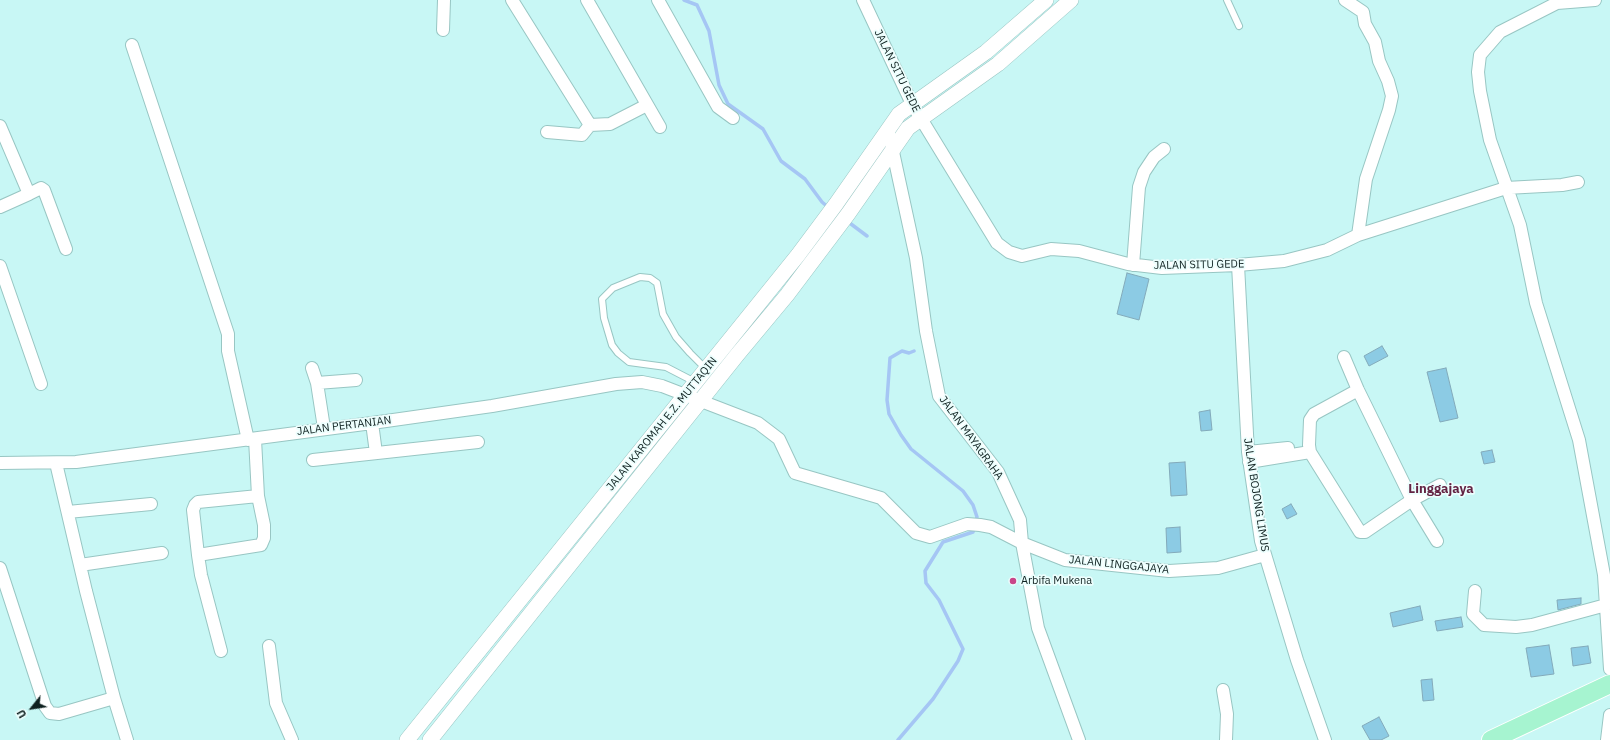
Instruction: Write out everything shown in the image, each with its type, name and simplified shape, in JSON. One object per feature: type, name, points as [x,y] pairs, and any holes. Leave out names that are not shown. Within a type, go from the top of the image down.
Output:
[{"type":"main road","points":[[1491,740],[1610,684]]},
{"type":"street","points":[[443,30],[444,0]]},
{"type":"street","points":[[512,0],[590,125]]},
{"type":"street","points":[[587,0],[660,127]]},
{"type":"street","points":[[658,0],[718,107],[733,118]]},
{"type":"street","name":"JALAN SITU GEDE","points":[[863,0],[912,104],[996,243],[1009,252],[1022,256],[1051,249],[1080,251],[1133,265],[1162,268],[1238,265],[1284,261],[1327,250],[1358,235],[1506,188],[1562,185],[1578,182]]},
{"type":"street","name":"JALAN KAROMAH E.Z. MUTTAQIN","points":[[406,740],[706,369],[816,230],[899,114],[986,52],[1046,0]]},
{"type":"street","name":"JALAN KAROMAH E.Z. MUTTAQIN","points":[[430,740],[701,400],[787,295],[848,214],[908,128],[998,64],[1071,0]]},
{"type":"street","points":[[1345,0],[1363,12],[1365,24],[1375,42],[1379,61],[1388,81],[1392,96],[1389,110],[1366,179],[1358,235]]},
{"type":"street","points":[[1595,0],[1556,3],[1500,32],[1480,55],[1480,91],[1490,140],[1520,225],[1536,302],[1579,440],[1602,568],[1610,669]]},
{"type":"street","points":[[132,45],[228,334],[228,351],[251,440],[258,496],[264,525],[264,538],[261,544],[198,556]]},
{"type":"street","points":[[590,125],[610,124],[647,105]]},
{"type":"street","points":[[547,132],[582,135],[587,131],[590,125]]},
{"type":"street","points":[[0,126],[29,194]]},
{"type":"street","name":"JALAN MAYAGRAHA","points":[[888,129],[916,258],[926,331],[939,396],[998,472],[1020,520],[1022,543],[1038,628],[1079,740]]},
{"type":"street","points":[[1133,265],[1139,187],[1144,172],[1154,157],[1164,149]]},
{"type":"street","points":[[0,207],[41,188],[44,190],[66,249]]},
{"type":"street","name":"JALAN BOJONG LIMUS","points":[[1238,265],[1248,457],[1265,555],[1297,660],[1325,740]]},
{"type":"street","points":[[0,266],[41,384]]},
{"type":"street","points":[[1344,357],[1358,390],[1412,500],[1437,541]]},
{"type":"street","points":[[312,368],[317,383],[324,428]]},
{"type":"street","points":[[317,383],[356,380]]},
{"type":"street","name":"JALAN PERTANIAN","points":[[0,463],[56,463],[251,440],[324,428],[372,423],[492,406],[616,384],[642,382],[662,386],[758,423],[779,439],[795,473],[881,498],[916,533],[930,537],[967,524]]},
{"type":"street","points":[[1358,390],[1314,414],[1310,420],[1310,449],[1360,532],[1365,532],[1412,500],[1440,485]]},
{"type":"street","points":[[372,423],[376,453]]},
{"type":"street","points":[[313,460],[478,442]]},
{"type":"street","points":[[1248,457],[1310,449]]},
{"type":"street","points":[[56,463],[114,698],[127,740]]},
{"type":"street","points":[[222,651],[201,575],[193,510],[198,502],[258,496]]},
{"type":"street","points":[[68,512],[150,504]]},
{"type":"street","name":"JALAN LINGGAJAYA","points":[[967,524],[991,527],[1022,543],[1065,560],[1169,571],[1218,568],[1265,555]]},
{"type":"street","points":[[80,564],[162,553]]},
{"type":"street","points":[[0,568],[45,706],[50,713],[59,714],[114,698]]},
{"type":"street","points":[[1474,591],[1473,614],[1484,625],[1516,627],[1532,625],[1606,605]]},
{"type":"street","points":[[269,646],[276,703],[292,740]]},
{"type":"street","points":[[1223,690],[1227,714],[1226,740]]},
{"type":"street","points":[[431,710],[446,720]]},
{"type":"street","points":[[1607,740],[1610,715]]},
{"type":"lane","points":[[1227,0],[1239,26]]},
{"type":"lane","points":[[695,382],[666,367],[629,362],[618,353],[612,345],[604,318],[602,299],[613,288],[640,277],[650,278],[657,283],[663,314],[676,337],[706,369]]},
{"type":"building","points":[[1127,273],[1149,279],[1139,320],[1117,314]]},
{"type":"building","points":[[1382,346],[1388,356],[1369,366],[1364,356]]},
{"type":"building","points":[[1446,368],[1458,418],[1440,422],[1427,372]]},
{"type":"building","points":[[1210,410],[1212,430],[1201,431],[1199,412]]},
{"type":"building","points":[[1492,450],[1495,462],[1484,464],[1481,452]]},
{"type":"building","points":[[1185,462],[1187,495],[1171,496],[1169,463]]},
{"type":"building","points":[[1291,504],[1297,514],[1287,519],[1282,509]]},
{"type":"building","points":[[1180,527],[1181,552],[1167,553],[1166,528]]},
{"type":"building","points":[[1581,598],[1581,604],[1558,610],[1557,600]]},
{"type":"building","points":[[1420,606],[1423,620],[1393,627],[1390,613]]},
{"type":"building","points":[[1461,617],[1463,627],[1437,631],[1435,621]]},
{"type":"building","points":[[1549,645],[1554,674],[1531,677],[1526,648]]},
{"type":"building","points":[[1588,646],[1591,663],[1573,666],[1571,648]]},
{"type":"building","points":[[1432,679],[1434,700],[1423,701],[1421,680]]},
{"type":"building","points":[[1379,717],[1389,736],[1381,740],[1370,740],[1362,726]]},
{"type":"waterway","points":[[684,0],[697,5],[709,31],[719,85],[728,104],[763,129],[781,161],[805,179],[822,202],[829,208]]},
{"type":"waterway","points":[[847,221],[867,236]]},
{"type":"waterway","points":[[898,740],[933,699],[958,661],[963,649],[939,600],[926,583],[925,571],[943,542],[973,532],[977,517],[973,505],[963,491],[911,449],[889,414],[887,400],[890,358],[902,351],[909,353],[914,351]]},
{"type":"place","name":"Arbifa Mukena","points":[[1013,581]]},
{"type":"district","name":"Linggajaya","points":[[1441,489]]}]
